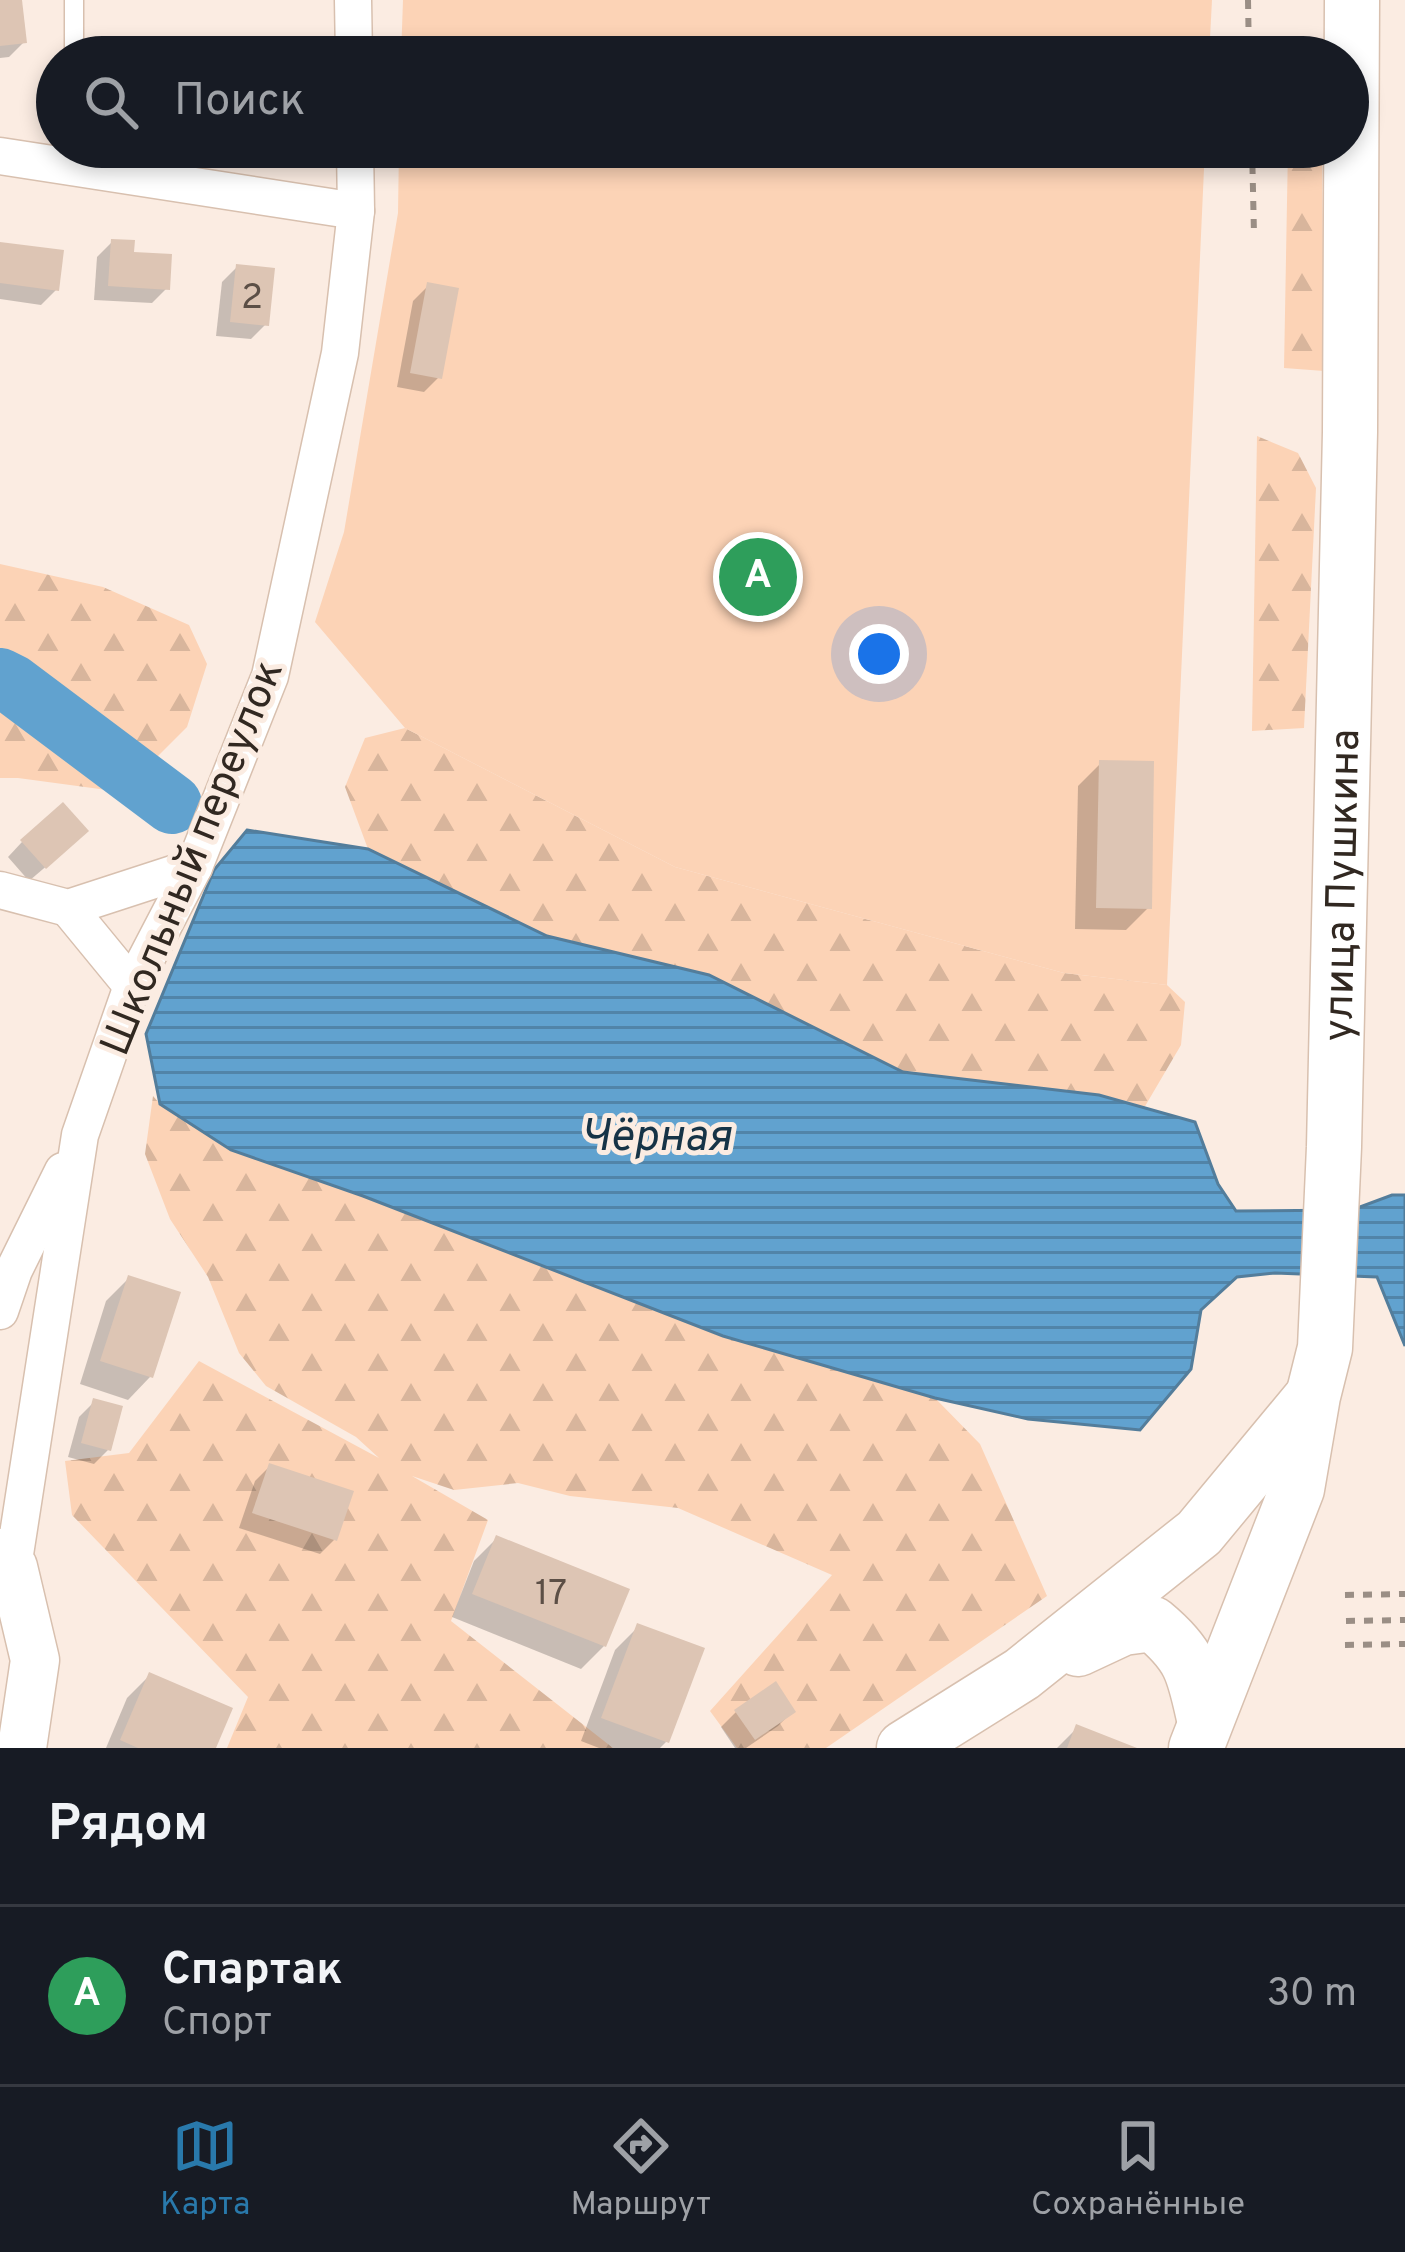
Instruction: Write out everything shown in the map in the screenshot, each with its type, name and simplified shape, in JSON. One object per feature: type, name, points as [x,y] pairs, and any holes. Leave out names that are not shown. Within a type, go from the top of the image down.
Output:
[{"type":"main road","name":"улица Пушкина","points":[[1352,0],[1352,36]]},
{"type":"main road","name":"улица Пушкина","points":[[1201,1735],[1297,1489],[1319,1372],[1334,1147],[1351,168]]},
{"type":"main road","points":[[904,1748],[1022,1674],[1199,1533],[1319,1372]]},
{"type":"main road","points":[[1022,1674],[1123,1628],[1153,1624],[1191,1664],[1201,1735]]},
{"type":"street","points":[[353,0],[354,36]]},
{"type":"street","points":[[0,156],[36,157]]},
{"type":"street","points":[[134,168],[356,211]]},
{"type":"street","name":"Школьный переулок","points":[[6,1560],[80,1135],[132,986],[194,867],[270,676],[340,353],[356,211],[355,168]]},
{"type":"street","points":[[0,890],[68,908],[194,867]]},
{"type":"street","points":[[68,908],[132,986]]},
{"type":"street","points":[[0,1312],[14,1270],[80,1135]]},
{"type":"street","points":[[6,1560],[35,1660],[22,1748]]},
{"type":"lane","points":[[74,0],[74,36]]},
{"type":"path","points":[[1248,0],[1249,36]]},
{"type":"path","points":[[1252,168],[1254,234]]},
{"type":"path","points":[[1345,1594],[1405,1594]]},
{"type":"path","points":[[1346,1621],[1405,1620]]},
{"type":"path","points":[[1345,1645],[1405,1644]]},
{"type":"green space","points":[[403,0],[1212,0],[1210,36],[402,36]]},
{"type":"green space","points":[[399,168],[1204,168],[1167,985],[1064,973],[675,867],[405,728],[315,622],[344,532],[398,213]]},
{"type":"green space","points":[[1288,168],[1322,168],[1324,371],[1284,368]]},
{"type":"green space","points":[[1257,436],[1298,453],[1316,488],[1304,728],[1252,731]]},
{"type":"green space","points":[[0,564],[103,587],[189,625],[207,664],[187,727],[122,792],[0,778]]},
{"type":"green space","points":[[405,728],[675,867],[1064,973],[1167,985],[1185,1002],[1181,1045],[1144,1108],[1099,1095],[903,1072],[709,975],[547,936],[368,849],[345,787],[365,738]]},
{"type":"green space","points":[[153,1096],[231,1150],[363,1196],[723,1336],[935,1398],[980,1444],[1047,1596],[826,1748],[737,1748],[710,1711],[832,1575],[678,1508],[570,1496],[518,1483],[454,1490],[412,1476],[488,1520],[451,1621],[613,1748],[227,1748],[248,1697],[72,1515],[65,1461],[129,1453],[199,1361],[379,1458],[356,1437],[266,1386],[239,1353],[208,1277],[170,1219],[145,1154]]},
{"type":"water","name":"Чёрная","points":[[247,830],[368,849],[547,936],[709,975],[903,1072],[1099,1095],[1195,1122],[1218,1184],[1236,1211],[1352,1210],[1405,1195],[1405,1346],[1377,1277],[1275,1273],[1237,1277],[1201,1310],[1191,1369],[1140,1430],[1028,1419],[935,1398],[723,1336],[363,1196],[231,1150],[160,1104],[146,1034],[214,870]]},
{"type":"building","points":[[0,0],[22,0],[27,43],[0,46]]},
{"type":"building","points":[[111,239],[135,240],[134,252],[172,254],[170,290],[108,286]]},
{"type":"building","points":[[0,242],[64,250],[59,291],[0,283]]},
{"type":"building","points":[[236,264],[275,268],[269,326],[230,322]]},
{"type":"building","points":[[427,282],[459,288],[442,379],[410,373]]},
{"type":"building","points":[[1099,760],[1154,761],[1152,909],[1096,908]]},
{"type":"building","points":[[63,802],[89,831],[46,869],[20,840]]},
{"type":"building","points":[[128,1275],[181,1292],[153,1378],[100,1361]]},
{"type":"building","points":[[93,1398],[123,1406],[111,1451],[81,1443]]},
{"type":"building","points":[[269,1463],[354,1491],[337,1541],[252,1513]]},
{"type":"building","points":[[496,1535],[630,1589],[606,1647],[472,1594]]},
{"type":"building","points":[[637,1623],[705,1648],[669,1743],[601,1718]]},
{"type":"building","points":[[149,1672],[233,1708],[216,1748],[138,1748],[120,1740]]},
{"type":"building","points":[[776,1681],[796,1712],[755,1740],[734,1710]]},
{"type":"building","points":[[1076,1724],[1137,1748],[1067,1748]]},
{"type":"waterway","name":"Чёрная","points":[[0,678],[172,804]]},
{"type":"place","name":"Спартак","points":[[758,577]]}]
